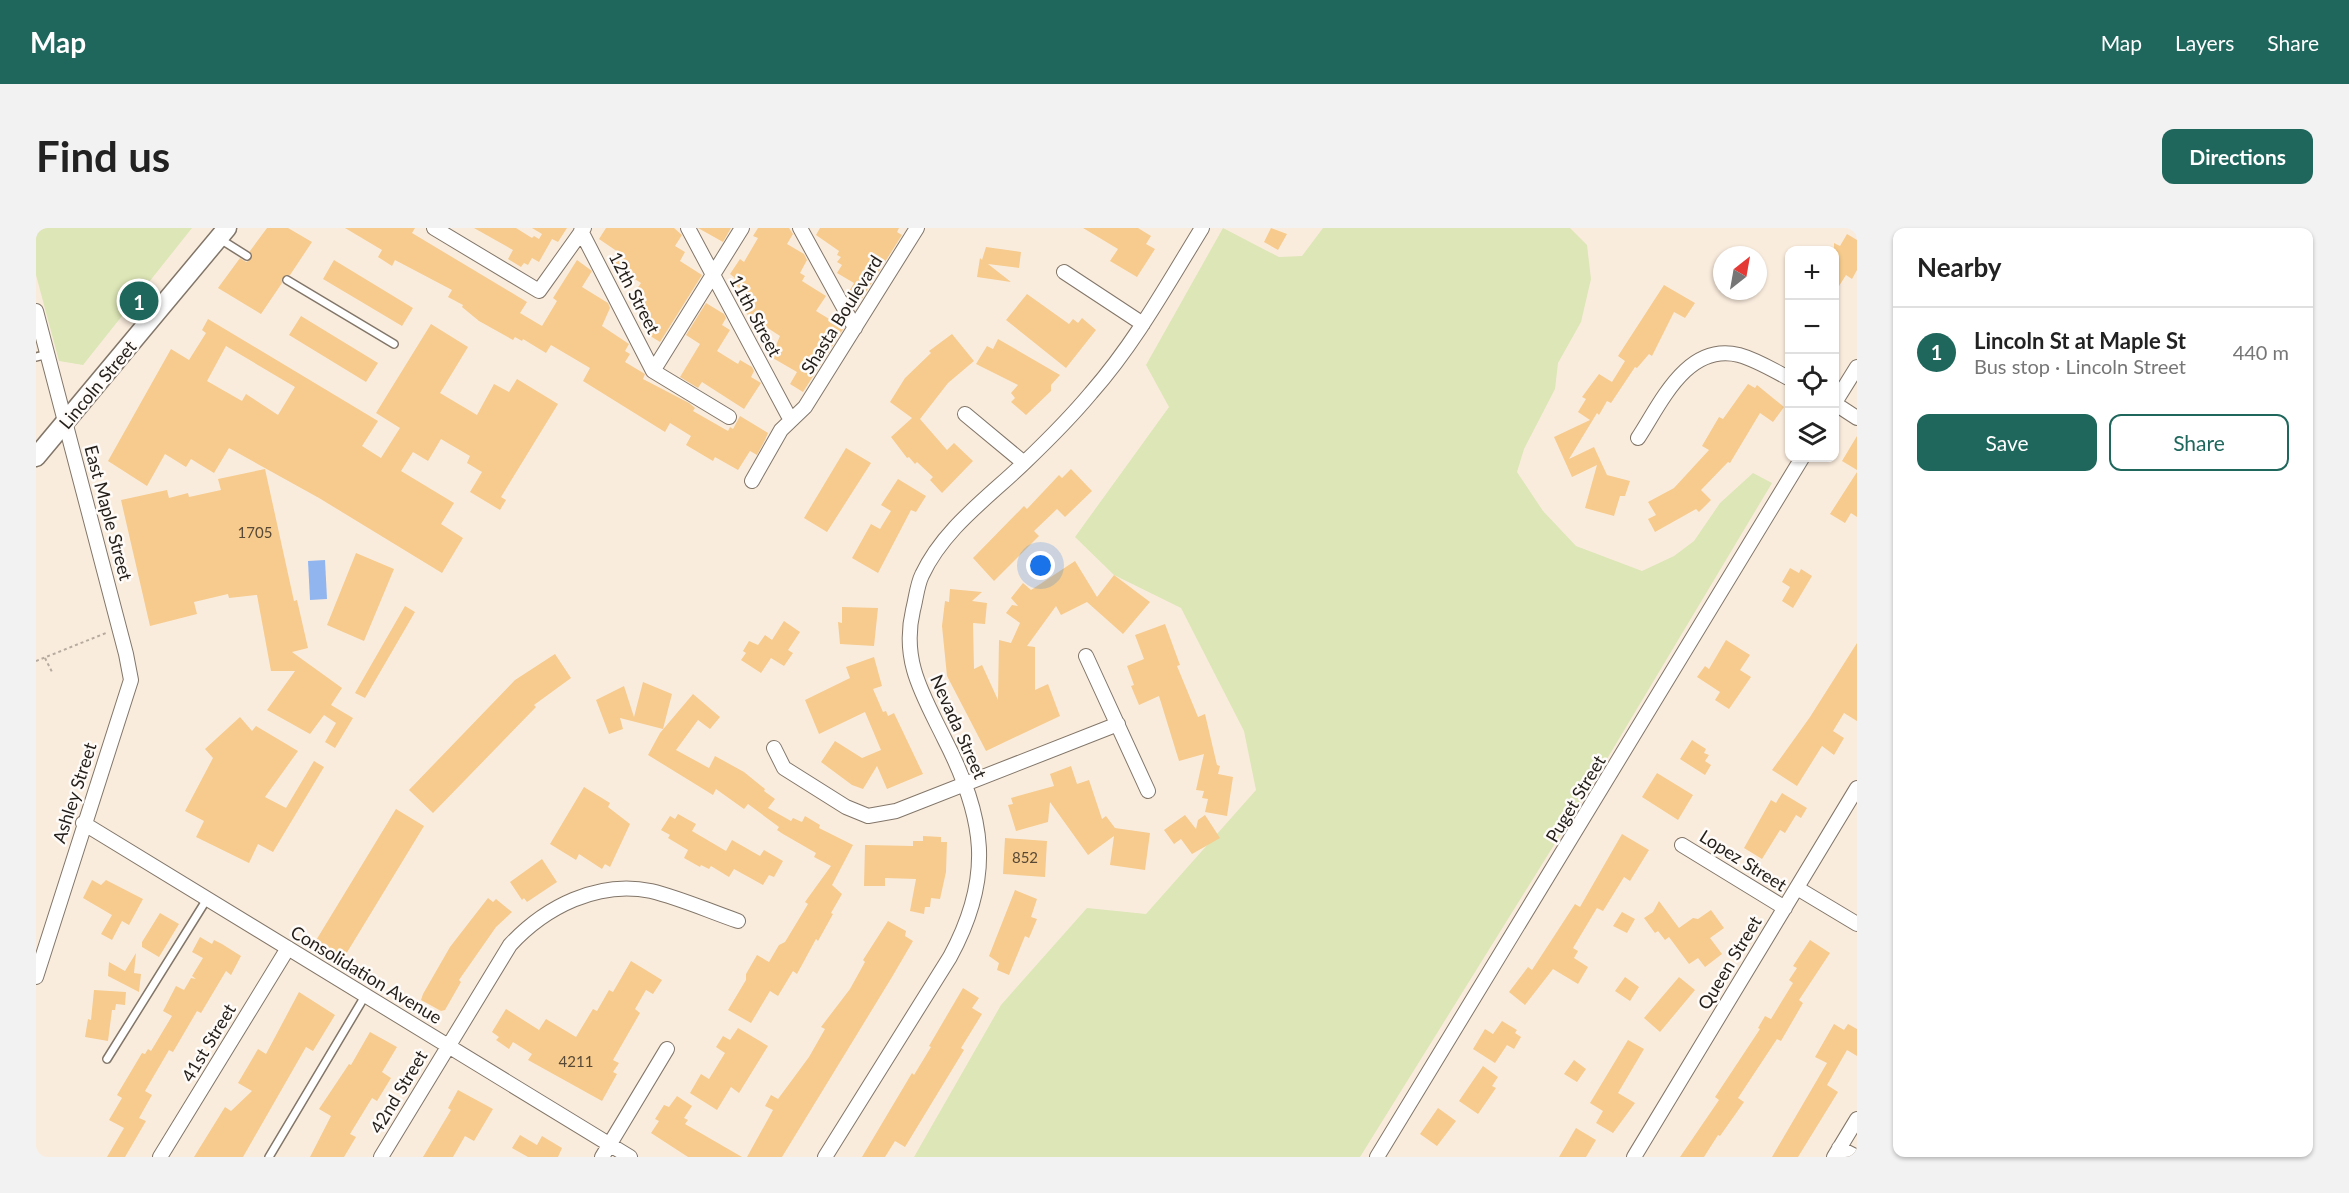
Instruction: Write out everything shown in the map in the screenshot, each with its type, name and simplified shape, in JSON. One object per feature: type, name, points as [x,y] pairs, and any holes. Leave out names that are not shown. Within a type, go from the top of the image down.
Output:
[{"type":"street","name":"12th Street","points":[[434,228],[539,291],[583,230],[654,371]]},
{"type":"street","name":"11th Street","points":[[688,228],[788,415],[793,418]]},
{"type":"street","points":[[729,417],[654,371],[742,228]]},
{"type":"street","points":[[800,228],[855,328]]},
{"type":"street","name":"Nevada Street","points":[[825,1157],[967,926],[977,892],[980,861],[966,785],[919,691],[909,649],[912,613],[922,576],[940,546],[992,491],[1024,463],[1092,393],[1125,354],[1202,228]]},
{"type":"street","name":"Shasta Boulevard","points":[[752,481],[781,430],[805,407],[912,231]]},
{"type":"street","name":"Lincoln Street","points":[[36,457],[66,424],[222,233]]},
{"type":"street","points":[[1064,272],[1143,324]]},
{"type":"street","name":"East Maple Street","points":[[36,310],[42,356],[66,424],[126,654]]},
{"type":"street","points":[[1638,438],[1677,378],[1698,360],[1716,355],[1736,354],[1755,360],[1785,376]]},
{"type":"street","points":[[1839,396],[1857,367]]},
{"type":"street","points":[[1839,406],[1857,418]]},
{"type":"street","points":[[965,414],[1024,463]]},
{"type":"street","name":"Puget Street","points":[[1377,1157],[1801,462]]},
{"type":"street","name":"Ashley Street","points":[[36,977],[83,823],[131,680],[126,654]]},
{"type":"street","points":[[1086,656],[1148,791]]},
{"type":"street","points":[[774,748],[784,768],[846,807],[868,816],[896,811],[1118,724]]},
{"type":"street","name":"Queen Street","points":[[1634,1157],[1857,788]]},
{"type":"street","name":"Consolidation Avenue","points":[[83,823],[630,1157]]},
{"type":"street","name":"Lopez Street","points":[[1682,844],[1785,908]]},
{"type":"street","name":"Lopez Street","points":[[1797,888],[1857,924]]},
{"type":"street","name":"42nd Street","points":[[381,1157],[510,945],[536,921],[565,903],[611,890],[640,890],[672,898],[738,921]]},
{"type":"street","name":"41st Street","points":[[160,1157],[288,948]]},
{"type":"street","points":[[602,1157],[667,1049]]},
{"type":"street","points":[[1857,1119],[1837,1152],[1857,1157]]},
{"type":"lane","points":[[222,233],[247,255]]},
{"type":"lane","points":[[287,280],[394,344]]},
{"type":"lane","points":[[107,1059],[207,898]]},
{"type":"lane","points":[[268,1157],[365,996]]},
{"type":"path","points":[[36,661],[91,639]]},
{"type":"path","points":[[44,658],[54,674]]},
{"type":"green space","points":[[36,228],[192,228],[83,365],[59,361],[36,275]]},
{"type":"green space","points":[[1223,228],[1279,257],[1302,256],[1323,228],[1570,228],[1587,245],[1591,279],[1581,322],[1558,363],[1555,389],[1524,449],[1517,472],[1543,511],[1576,546],[1642,571],[1674,556],[1694,541],[1720,503],[1753,473],[1772,483],[1592,784],[1360,1157],[914,1157],[1001,1005],[1087,908],[1146,914],[1256,790],[1244,731],[1181,608],[1114,575],[1075,537],[1169,407],[1146,365]]},
{"type":"water","points":[[325,560],[327,599],[310,600],[308,561]]},
{"type":"building","points":[[267,228],[288,228],[312,242],[290,275],[283,277],[282,283],[261,314],[218,288],[240,258],[246,262],[251,259],[250,251]]},
{"type":"building","points":[[345,228],[415,228],[412,233],[527,302],[520,313],[542,326],[557,301],[553,298],[577,260],[592,271],[582,287],[608,303],[610,308],[602,326],[629,344],[625,351],[630,354],[625,362],[645,374],[643,379],[689,403],[695,408],[693,411],[728,431],[730,427],[733,429],[740,416],[768,433],[765,440],[757,455],[750,451],[738,470],[715,457],[713,461],[686,445],[691,436],[670,423],[665,432],[583,381],[590,368],[551,345],[546,353],[523,339],[522,341],[515,337],[513,340],[479,321],[462,307],[463,305],[448,297],[452,290],[395,260],[392,266],[378,257],[382,250]]},
{"type":"building","points":[[474,228],[516,228],[532,238],[534,236],[539,239],[542,234],[532,228],[567,228],[558,242],[552,239],[539,262],[532,258],[528,265],[524,263],[521,267],[508,259],[513,250]]},
{"type":"building","points":[[606,228],[674,228],[682,235],[675,246],[685,252],[680,261],[702,275],[660,342],[647,334],[655,322],[638,311],[644,300],[634,293],[641,283],[613,265],[621,254],[599,239]]},
{"type":"building","points":[[698,228],[731,228],[723,242]]},
{"type":"building","points":[[758,228],[789,228],[793,234],[787,244],[804,254],[807,260],[800,273],[805,276],[802,281],[826,296],[816,311],[844,328],[803,392],[790,384],[797,372],[771,357],[780,336],[745,313],[754,298],[732,283],[735,278],[730,274],[740,259],[744,262],[758,238],[753,236]]},
{"type":"building","points":[[820,228],[899,228],[897,232],[902,235],[859,303],[848,293],[854,283],[837,273],[842,265],[837,262],[841,257],[837,255],[839,251],[816,235]]},
{"type":"building","points":[[1083,228],[1138,228],[1151,236],[1146,244],[1155,249],[1137,277],[1110,261],[1118,249]]},
{"type":"building","points":[[1271,228],[1287,234],[1278,250],[1264,242]]},
{"type":"building","points":[[1847,234],[1857,240],[1857,270],[1852,279],[1846,275],[1839,286],[1839,246],[1834,246],[1834,243],[1840,246]]},
{"type":"building","points":[[986,247],[1021,252],[1019,268],[988,264],[1011,282],[977,277],[980,258],[982,260]]},
{"type":"building","points":[[334,260],[413,308],[402,326],[323,279]]},
{"type":"building","points":[[1664,285],[1695,303],[1685,318],[1674,312],[1652,356],[1649,354],[1637,368],[1635,367],[1611,403],[1607,401],[1599,415],[1597,413],[1569,459],[1594,447],[1607,475],[1630,481],[1625,496],[1620,496],[1614,516],[1585,508],[1597,465],[1572,477],[1554,437],[1590,420],[1578,412],[1586,399],[1582,397],[1599,374],[1612,382],[1625,361],[1618,356]]},
{"type":"building","points":[[1027,294],[1069,324],[1073,319],[1078,323],[1082,318],[1096,330],[1066,368],[1006,320]]},
{"type":"building","points":[[706,303],[724,314],[726,318],[722,325],[730,330],[717,351],[738,364],[740,360],[752,367],[754,371],[751,377],[761,383],[744,409],[702,382],[698,388],[680,377],[700,344],[686,335]]},
{"type":"building","points":[[301,316],[378,363],[366,382],[289,335]]},
{"type":"building","points":[[208,319],[378,421],[362,446],[381,458],[400,428],[376,413],[431,324],[468,347],[440,393],[477,415],[494,384],[509,392],[517,379],[558,404],[501,497],[506,500],[500,510],[470,492],[482,472],[467,463],[470,456],[441,439],[428,461],[413,452],[401,471],[454,503],[441,524],[463,538],[442,573],[319,498],[229,448],[214,473],[191,459],[186,467],[165,454],[147,486],[108,461],[171,349],[189,360],[206,333],[202,330]],"holes":[[[226,346],[295,387],[278,415],[246,394],[242,401],[207,381]]]},
{"type":"building","points":[[952,334],[974,361],[948,383],[920,419],[947,450],[954,443],[973,461],[942,493],[930,480],[933,477],[917,462],[915,464],[909,457],[907,458],[891,437],[912,418],[890,402],[905,378],[931,353],[929,351]]},
{"type":"building","points":[[998,339],[1060,375],[1051,385],[1051,391],[1026,415],[1011,402],[1015,398],[1011,393],[1018,385],[976,364],[987,346],[993,349]]},
{"type":"building","points":[[1748,384],[1755,388],[1757,385],[1784,407],[1773,422],[1760,413],[1730,463],[1728,462],[1701,490],[1711,500],[1699,512],[1696,509],[1655,532],[1648,519],[1656,515],[1648,502],[1674,488],[1709,450],[1702,446],[1719,417],[1723,419]]},
{"type":"building","points":[[1857,436],[1857,470],[1842,461]]},
{"type":"building","points":[[846,448],[871,463],[827,532],[804,518]]},
{"type":"building","points":[[265,469],[294,601],[297,600],[308,648],[292,652],[342,688],[331,705],[353,718],[335,748],[325,742],[336,723],[324,715],[310,734],[267,710],[295,671],[271,671],[257,595],[229,598],[228,594],[194,602],[197,614],[150,626],[121,500],[167,490],[169,498],[188,493],[189,497],[221,490],[218,479]]},
{"type":"building","points":[[1071,469],[1092,491],[1065,517],[1057,509],[1034,531],[1039,536],[994,581],[973,558],[1024,506],[1027,509],[1059,475],[1062,478]]},
{"type":"building","points":[[1857,472],[1857,517],[1851,513],[1845,523],[1830,514]]},
{"type":"building","points":[[898,479],[926,496],[916,512],[911,510],[878,573],[852,558],[871,524],[880,529],[891,511],[881,505]]},
{"type":"building","points":[[356,553],[394,569],[364,641],[327,625]]},
{"type":"building","points":[[1075,561],[1097,597],[1114,575],[1150,602],[1123,634],[1087,602],[1061,615],[1056,606],[1027,646],[1035,647],[1035,690],[1048,684],[1060,716],[986,751],[947,676],[942,626],[945,601],[949,602],[950,589],[982,592],[972,601],[987,603],[985,624],[973,623],[974,669],[982,665],[998,700],[999,640],[1011,643],[1020,623],[1006,613],[1012,605],[1018,606],[1011,598],[1023,583],[1031,590]]},
{"type":"building","points":[[1790,568],[1799,573],[1801,569],[1812,576],[1793,608],[1782,601],[1790,587],[1782,582]]},
{"type":"building","points":[[405,606],[415,612],[365,698],[355,693]]},
{"type":"building","points":[[842,607],[878,608],[874,646],[840,644],[838,622],[842,623]]},
{"type":"building","points":[[784,621],[800,632],[788,650],[793,653],[784,666],[771,658],[761,673],[741,660],[746,653],[743,651],[749,641],[758,645],[765,635],[772,640]]},
{"type":"building","points":[[1165,624],[1180,665],[1177,666],[1198,717],[1205,714],[1217,765],[1220,766],[1218,774],[1233,777],[1227,816],[1205,812],[1208,799],[1202,798],[1204,791],[1196,790],[1204,754],[1179,761],[1159,696],[1139,705],[1131,686],[1134,685],[1127,666],[1144,659],[1135,635]]},
{"type":"building","points":[[1726,640],[1750,655],[1740,670],[1751,677],[1729,709],[1715,700],[1720,692],[1697,677],[1705,666],[1709,669]]},
{"type":"building","points":[[1857,643],[1857,721],[1844,713],[1833,731],[1844,738],[1834,755],[1822,746],[1797,786],[1772,770],[1810,717]]},
{"type":"building","points":[[555,654],[571,678],[534,705],[536,707],[433,813],[409,790],[515,680]]},
{"type":"building","points":[[874,657],[882,686],[873,689],[883,712],[886,711],[888,716],[894,713],[923,774],[887,789],[877,766],[863,789],[852,785],[821,762],[835,741],[862,758],[881,750],[865,712],[819,734],[805,700],[850,678],[846,667]]},
{"type":"building","points":[[643,682],[672,694],[663,729],[620,718],[623,729],[609,734],[596,700],[624,686],[634,717]]},
{"type":"building","points":[[693,694],[720,717],[710,729],[698,720],[676,750],[709,768],[715,756],[744,772],[765,789],[764,791],[775,799],[768,808],[791,821],[793,818],[802,822],[805,816],[820,825],[819,828],[853,845],[832,885],[842,894],[818,941],[816,939],[797,974],[793,971],[778,996],[770,991],[751,1023],[728,1010],[746,980],[746,974],[757,955],[769,962],[779,945],[785,942],[808,904],[805,902],[831,866],[814,857],[816,853],[777,830],[779,827],[748,804],[744,809],[716,789],[713,795],[648,755],[660,733]]},
{"type":"building","points":[[240,717],[252,731],[256,726],[298,751],[265,797],[286,808],[314,761],[324,767],[273,852],[258,844],[249,863],[196,837],[204,821],[185,811],[213,758],[205,749]]},
{"type":"building","points":[[1692,740],[1706,749],[1704,753],[1709,755],[1705,761],[1711,765],[1705,775],[1680,759]]},
{"type":"building","points":[[1071,766],[1077,784],[1089,780],[1102,819],[1106,816],[1115,828],[1150,833],[1145,870],[1110,865],[1114,836],[1088,855],[1050,802],[1048,822],[1016,831],[1008,805],[1013,804],[1011,798],[1054,786],[1050,774]]},
{"type":"building","points":[[1657,773],[1693,795],[1678,820],[1642,797]]},
{"type":"building","points":[[584,787],[610,803],[608,807],[630,824],[610,867],[605,864],[602,869],[579,854],[576,860],[550,844]]},
{"type":"building","points":[[1782,793],[1807,808],[1801,818],[1796,815],[1785,833],[1780,830],[1762,859],[1744,848],[1771,800],[1776,803]]},
{"type":"building","points":[[396,809],[424,826],[343,959],[315,942]]},
{"type":"building","points":[[678,814],[696,824],[692,831],[726,851],[732,840],[760,856],[764,850],[783,861],[774,877],[769,875],[763,885],[734,869],[729,877],[711,866],[709,869],[701,865],[700,867],[684,858],[688,850],[668,838],[670,835],[661,830],[670,816],[675,819]]},
{"type":"building","points":[[1185,815],[1196,829],[1198,820],[1205,815],[1220,838],[1192,854],[1181,839],[1174,844],[1164,830]]},
{"type":"building","points":[[1622,834],[1649,850],[1630,881],[1624,877],[1603,911],[1597,908],[1573,948],[1578,951],[1574,958],[1588,967],[1578,984],[1553,969],[1525,1005],[1509,992],[1528,967],[1532,970],[1575,904],[1580,907]]},
{"type":"building","points":[[923,836],[941,837],[941,842],[947,842],[946,872],[940,899],[931,898],[930,907],[925,907],[924,914],[910,911],[916,879],[885,878],[885,886],[864,886],[865,845],[913,846],[913,841],[923,841]]},
{"type":"building","points":[[1005,838],[1047,841],[1045,877],[1003,874]]},
{"type":"building","points":[[542,859],[557,882],[527,902],[524,898],[522,900],[510,882]]},
{"type":"building","points":[[92,880],[101,885],[106,880],[143,899],[129,925],[122,921],[112,940],[101,934],[112,915],[83,898]]},
{"type":"building","points":[[1015,890],[1037,899],[1031,917],[1037,919],[1029,938],[1025,936],[1009,975],[997,970],[999,963],[989,956]]},
{"type":"building","points":[[488,898],[493,902],[496,899],[512,912],[496,927],[459,980],[461,982],[445,1010],[441,1011],[421,1000],[423,994],[450,947]]},
{"type":"building","points":[[1659,901],[1679,928],[1693,918],[1698,919],[1711,910],[1724,928],[1710,938],[1722,954],[1705,967],[1698,958],[1689,964],[1669,937],[1665,940],[1658,931],[1655,933],[1644,918],[1653,912]]},
{"type":"building","points":[[1622,912],[1635,919],[1627,933],[1613,926]]},
{"type":"building","points":[[160,913],[179,924],[159,957],[142,947],[142,942]]},
{"type":"building","points":[[888,921],[906,931],[905,936],[913,941],[892,977],[782,1157],[747,1157],[773,1110],[765,1106],[771,1095],[778,1099],[809,1057],[825,1029],[821,1027],[850,989],[865,962],[863,960]]},
{"type":"building","points":[[200,937],[212,944],[214,940],[241,956],[231,975],[226,971],[201,1013],[197,1011],[173,1052],[169,1050],[145,1091],[152,1095],[139,1118],[146,1121],[125,1157],[107,1157],[124,1128],[109,1120],[122,1098],[117,1095],[142,1053],[145,1054],[148,1049],[151,1051],[172,1016],[163,1011],[176,986],[184,990],[191,978],[196,979],[192,976],[203,958],[192,952]]},
{"type":"building","points":[[1810,940],[1830,953],[1799,1000],[1803,1003],[1781,1041],[1777,1039],[1738,1098],[1744,1102],[1704,1157],[1680,1157],[1719,1100],[1715,1097],[1760,1029],[1758,1028],[1765,1016],[1771,1019],[1793,983],[1789,980],[1797,968],[1793,966]]},
{"type":"building","points":[[136,953],[134,973],[141,974],[139,992],[108,976],[109,962],[125,971]]},
{"type":"building","points":[[631,961],[662,980],[653,994],[646,990],[635,1009],[640,1013],[613,1060],[619,1063],[613,1072],[617,1074],[602,1101],[528,1060],[532,1054],[513,1042],[509,1049],[496,1040],[499,1037],[492,1032],[506,1009],[539,1030],[546,1019],[576,1037],[593,1009],[597,1011],[609,990],[613,992]]},
{"type":"building","points":[[1625,977],[1639,987],[1630,1001],[1615,991]]},
{"type":"building","points":[[1679,977],[1695,990],[1660,1032],[1644,1018]]},
{"type":"building","points":[[963,988],[979,998],[972,1008],[982,1014],[961,1048],[964,1050],[905,1147],[895,1141],[885,1157],[862,1157],[912,1073],[914,1075],[931,1047],[929,1046]]},
{"type":"building","points":[[94,990],[126,992],[125,1005],[116,1004],[115,1010],[112,1010],[108,1041],[85,1037],[88,1019],[91,1020]]},
{"type":"building","points":[[299,992],[335,1015],[313,1051],[306,1047],[243,1157],[194,1157],[225,1107],[231,1111],[252,1091],[238,1083],[258,1049],[266,1054]]},
{"type":"building","points":[[1502,1021],[1517,1030],[1515,1033],[1521,1037],[1514,1049],[1507,1045],[1495,1063],[1473,1049],[1485,1029],[1493,1034]]},
{"type":"building","points":[[1834,1024],[1844,1030],[1848,1024],[1857,1029],[1857,1056],[1847,1050],[1827,1085],[1838,1092],[1798,1157],[1772,1157],[1827,1063],[1815,1057]]},
{"type":"building","points":[[738,1028],[768,1046],[739,1093],[731,1087],[717,1110],[690,1093],[701,1074],[709,1079],[725,1053],[716,1047],[723,1036],[730,1040]]},
{"type":"building","points":[[370,1032],[397,1047],[382,1072],[391,1078],[377,1101],[372,1098],[350,1134],[356,1137],[344,1157],[310,1157],[331,1116],[319,1109],[349,1064],[351,1065]]},
{"type":"building","points":[[1628,1040],[1644,1049],[1618,1093],[1635,1103],[1613,1133],[1596,1123],[1603,1111],[1590,1103]]},
{"type":"building","points":[[1574,1060],[1586,1069],[1577,1082],[1564,1074]]},
{"type":"building","points":[[1483,1066],[1498,1077],[1492,1086],[1496,1088],[1478,1114],[1459,1101]]},
{"type":"building","points":[[458,1090],[493,1109],[474,1141],[465,1136],[453,1157],[423,1157],[451,1110],[448,1108]]},
{"type":"building","points":[[677,1096],[692,1106],[684,1118],[688,1120],[685,1124],[742,1157],[688,1157],[651,1133],[659,1121],[655,1119],[664,1105],[669,1107]]},
{"type":"building","points":[[1438,1108],[1456,1121],[1437,1146],[1420,1134]]},
{"type":"building","points":[[1576,1128],[1596,1140],[1586,1157],[1559,1157]]},
{"type":"building","points":[[520,1135],[537,1145],[542,1136],[562,1148],[558,1157],[528,1157],[512,1148]]},
{"type":"place","name":"Lincoln St at Maple St","points":[[139,301]]}]
